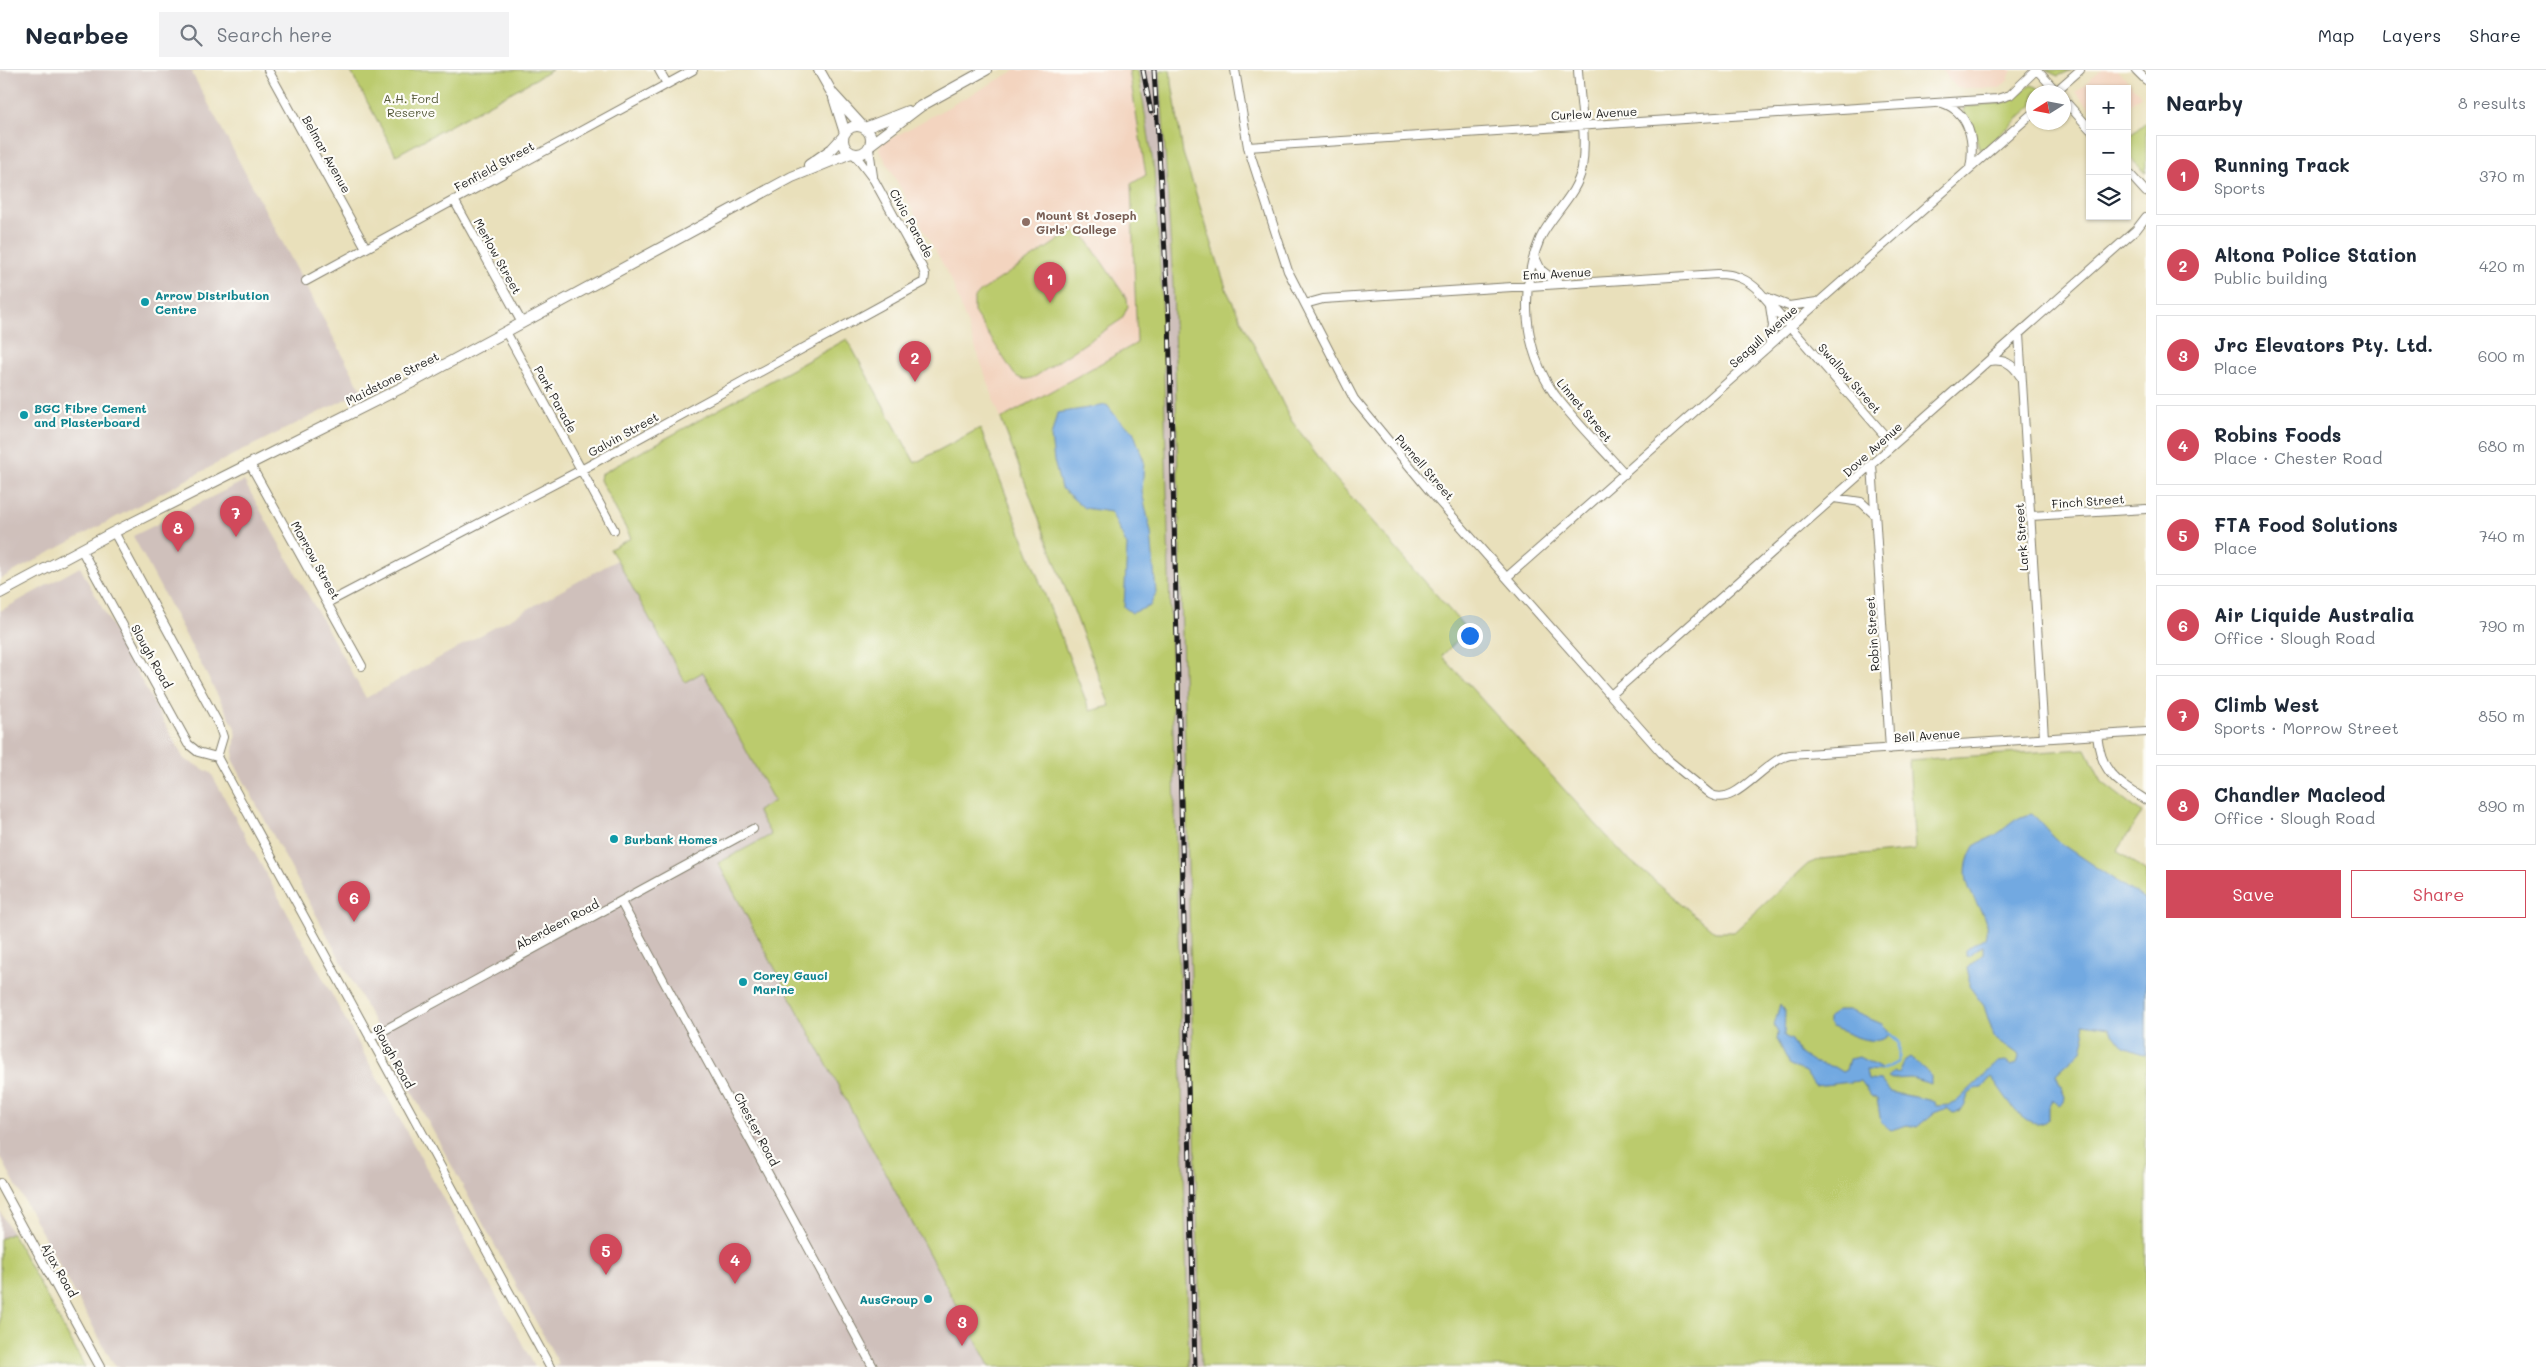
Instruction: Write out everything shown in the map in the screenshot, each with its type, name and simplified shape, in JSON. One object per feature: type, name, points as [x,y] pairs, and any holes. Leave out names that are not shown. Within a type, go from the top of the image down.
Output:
[{"type":"main road","points":[[819,70],[832,93],[871,135],[870,146]]},
{"type":"main road","points":[[844,135],[855,126],[864,128],[921,106],[986,70]]},
{"type":"main road","points":[[832,93],[844,135],[844,146],[853,154],[863,154],[870,146],[921,106]]},
{"type":"main road","name":"Maidstone Street","points":[[0,593],[114,532],[506,332],[792,177],[832,149],[844,135]]},
{"type":"main road","name":"Maidstone Street","points":[[792,177],[853,154]]},
{"type":"street","name":"Belmar Avenue","points":[[268,70],[366,248]]},
{"type":"street","points":[[659,70],[667,84]]},
{"type":"street","name":"Fenfield Street","points":[[306,282],[693,70]]},
{"type":"street","name":"Purnell Street","points":[[1235,70],[1248,147],[1288,271],[1354,399],[1390,444],[1680,772],[1710,794],[1724,798]]},
{"type":"street","name":"Linnet Street","points":[[1578,70],[1583,158],[1580,176],[1545,229],[1534,255],[1528,286],[1529,330],[1542,373],[1556,396],[1625,474]]},
{"type":"street","points":[[2036,70],[2050,85]]},
{"type":"street","name":"Curlew Avenue","points":[[1248,147],[2003,98],[2012,93],[2036,70]]},
{"type":"street","points":[[2064,85],[2080,70]]},
{"type":"street","points":[[2136,70],[2146,80]]},
{"type":"street","points":[[1942,102],[1955,110],[1968,127],[1973,144],[1970,168]]},
{"type":"street","points":[[2071,108],[2086,125]]},
{"type":"street","name":"Seagull Avenue","points":[[1507,577],[2026,119]]},
{"type":"street","name":"Civic Parade","points":[[870,146],[874,180]]},
{"type":"street","name":"Civic Parade","points":[[853,154],[874,180],[924,271],[926,279]]},
{"type":"street","points":[[2131,175],[2146,192]]},
{"type":"street","name":"Merlow Street","points":[[454,200],[522,323]]},
{"type":"street","name":"Dove Avenue","points":[[1611,695],[2134,232],[2146,218]]},
{"type":"street","points":[[2134,232],[2146,232]]},
{"type":"street","points":[[1534,255],[1541,270],[1559,284]]},
{"type":"street","name":"Emu Avenue","points":[[1304,304],[1324,299],[1727,274],[1747,281],[1764,296],[1790,327]]},
{"type":"street","name":"Galvin Street","points":[[327,603],[581,470],[921,285],[926,279]]},
{"type":"street","points":[[1764,296],[1787,306],[1799,306],[1818,302]]},
{"type":"street","points":[[1764,296],[1773,318],[1769,346]]},
{"type":"street","name":"Swallow Street","points":[[1790,327],[1894,445]]},
{"type":"street","name":"Park Parade","points":[[506,332],[614,530]]},
{"type":"street","name":"Lark Street","points":[[2018,334],[2044,738]]},
{"type":"street","points":[[1988,361],[2001,360],[2008,362],[2022,378]]},
{"type":"street","name":"Morrow Street","points":[[250,464],[362,666]]},
{"type":"street","name":"Robin Street","points":[[1872,464],[1890,749]]},
{"type":"street","points":[[1834,498],[1861,502],[1876,517]]},
{"type":"street","name":"Finch Street","points":[[2031,516],[2146,508]]},
{"type":"street","name":"Slough Road","points":[[114,532],[219,725],[223,737],[217,757],[550,1367]]},
{"type":"street","name":"Slough Road","points":[[82,549],[188,744],[198,752],[217,757]]},
{"type":"street","name":"Bell Avenue","points":[[1724,798],[1738,790],[1778,758],[1790,755],[2146,732]]},
{"type":"street","points":[[2097,735],[2102,760],[2108,772],[2146,800]]},
{"type":"street","name":"Aberdeen Road","points":[[370,1038],[753,829]]},
{"type":"street","name":"Chester Road","points":[[621,902],[873,1367]]},
{"type":"street","name":"Ajax Road","points":[[0,1183],[100,1367]]},
{"type":"shaded area","points":[[0,70],[192,70],[362,391],[231,456],[0,579]]},
{"type":"shaded area","name":"Mount St Joseph Girls' College","points":[[1016,70],[1129,70],[1146,175],[1131,184],[1137,343],[1001,419],[951,279],[879,149],[881,144]]},
{"type":"shaded area","points":[[1138,70],[1160,70],[1173,284],[1201,1367],[1189,1367],[1162,296],[1154,169]]},
{"type":"shaded area","points":[[1941,70],[2012,70],[2008,80],[2000,88],[1957,88]]},
{"type":"shaded area","points":[[2101,70],[2117,70],[2141,95],[2131,104],[2131,85],[2086,85],[2086,103],[2076,92]]},
{"type":"shaded area","points":[[244,481],[366,698],[617,560],[685,682],[703,672],[774,802],[771,835],[718,863],[990,1367],[554,1367],[559,1364],[233,761],[236,730],[133,536]]},
{"type":"shaded area","points":[[80,567],[184,759],[211,773],[535,1367],[115,1367],[0,1156],[0,611]]},
{"type":"shaded area","points":[[0,1211],[12,1233],[0,1239]]},
{"type":"green space","name":"A.H. Ford Reserve","points":[[350,70],[552,70],[396,155]]},
{"type":"green space","points":[[1129,70],[1138,70],[1154,169],[1162,296],[1189,1367],[990,1367],[718,863],[771,835],[757,811],[774,801],[703,672],[685,682],[610,549],[631,538],[600,480],[601,474],[847,339],[915,463],[980,428],[1090,711],[1110,706],[1001,419],[1137,343],[1131,184],[1146,175]]},
{"type":"green space","points":[[1160,70],[1170,70],[1183,153],[1227,291],[1291,420],[1333,476],[1467,630],[1442,656],[1626,857],[1715,932],[1734,932],[1808,864],[1820,859],[1915,850],[1909,760],[2086,749],[2102,782],[2142,813],[2117,851],[2146,872],[2146,1367],[1201,1367],[1173,284]]},
{"type":"green space","points":[[2045,70],[2072,70],[2058,76]]},
{"type":"green space","points":[[2026,89],[2026,111],[1984,149],[1979,149],[1975,131],[1963,112],[1964,107],[2007,102]]},
{"type":"green space","points":[[2146,122],[2146,173],[2131,159],[2131,135]]},
{"type":"green space","points":[[1074,232],[1085,237],[1127,299],[1128,306],[1122,319],[1036,376],[1027,379],[1019,378],[1014,374],[974,312],[974,299],[980,292],[1068,234]]},
{"type":"green space","points":[[12,1233],[85,1367],[0,1367],[0,1239]]},
{"type":"water","points":[[1107,405],[1118,419],[1133,431],[1144,461],[1142,492],[1151,532],[1156,593],[1150,606],[1132,613],[1124,607],[1127,546],[1111,512],[1084,508],[1061,488],[1054,461],[1051,437],[1057,413]]},
{"type":"water","points":[[2032,814],[2060,843],[2146,901],[2146,1055],[2124,1047],[2109,1028],[2083,1024],[2085,1039],[2082,1050],[2056,1074],[2065,1097],[2064,1102],[2059,1106],[2052,1100],[2048,1107],[2048,1119],[2040,1124],[2032,1123],[2024,1118],[1991,1077],[1982,1088],[1975,1089],[1968,1095],[1964,1107],[1960,1111],[1953,1113],[1947,1108],[1934,1113],[1917,1127],[1907,1125],[1891,1130],[1881,1123],[1877,1099],[1871,1096],[1860,1081],[1815,1086],[1805,1072],[1790,1065],[1777,1039],[1778,1032],[1774,1025],[1780,1004],[1785,1013],[1784,1036],[1792,1040],[1800,1054],[1812,1062],[1834,1067],[1842,1072],[1846,1070],[1849,1059],[1859,1057],[1880,1068],[1881,1071],[1866,1070],[1868,1080],[1881,1081],[1890,1092],[1929,1100],[1934,1102],[1936,1106],[1949,1105],[1956,1102],[1998,1062],[2006,1061],[2012,1066],[2017,1063],[2018,1054],[1994,1037],[1984,1006],[1969,986],[1967,968],[1983,954],[1983,947],[1981,946],[1968,957],[1965,955],[1965,950],[1985,937],[1986,927],[1984,917],[1969,887],[1966,875],[1967,862],[1974,846],[1997,834],[2020,817]]},
{"type":"water","points":[[1837,1010],[1849,1010],[1882,1024],[1888,1030],[1888,1036],[1882,1039],[1868,1040],[1832,1027],[1828,1023],[1828,1019]]},
{"type":"water","points":[[1910,1057],[1931,1075],[1931,1084],[1911,1078],[1892,1079],[1888,1077],[1893,1071],[1899,1073],[1905,1060]]},
{"type":"waterway","points":[[1881,1070],[1899,1062],[1899,1042],[1888,1033]]},
{"type":"railway","points":[[1143,70],[1151,112]]},
{"type":"railway","points":[[1154,70],[1169,319],[1195,1367]]},
{"type":"place","name":"Mount St Joseph Girls' College","points":[[1026,222]]},
{"type":"place","name":"Arrow Distribution Centre","points":[[145,302]]},
{"type":"place","name":"Running Track","points":[[1050,303]]},
{"type":"place","name":"Altona Police Station","points":[[915,382]]},
{"type":"place","name":"BGC Fibre Cement and Plasterboard","points":[[24,415]]},
{"type":"place","name":"Climb West","points":[[236,537]]},
{"type":"place","name":"Chandler Macleod","points":[[178,552]]},
{"type":"place","name":"Burbank Homes","points":[[614,839]]},
{"type":"place","name":"Air Liquide Australia","points":[[354,922]]},
{"type":"place","name":"Corey Gauci Marine","points":[[743,982]]},
{"type":"place","name":"FTA Food Solutions","points":[[606,1275]]},
{"type":"place","name":"Robins Foods","points":[[735,1284]]},
{"type":"place","name":"AusGroup","points":[[928,1299]]},
{"type":"place","name":"Jrc Elevators Pty. Ltd.","points":[[962,1346]]}]
